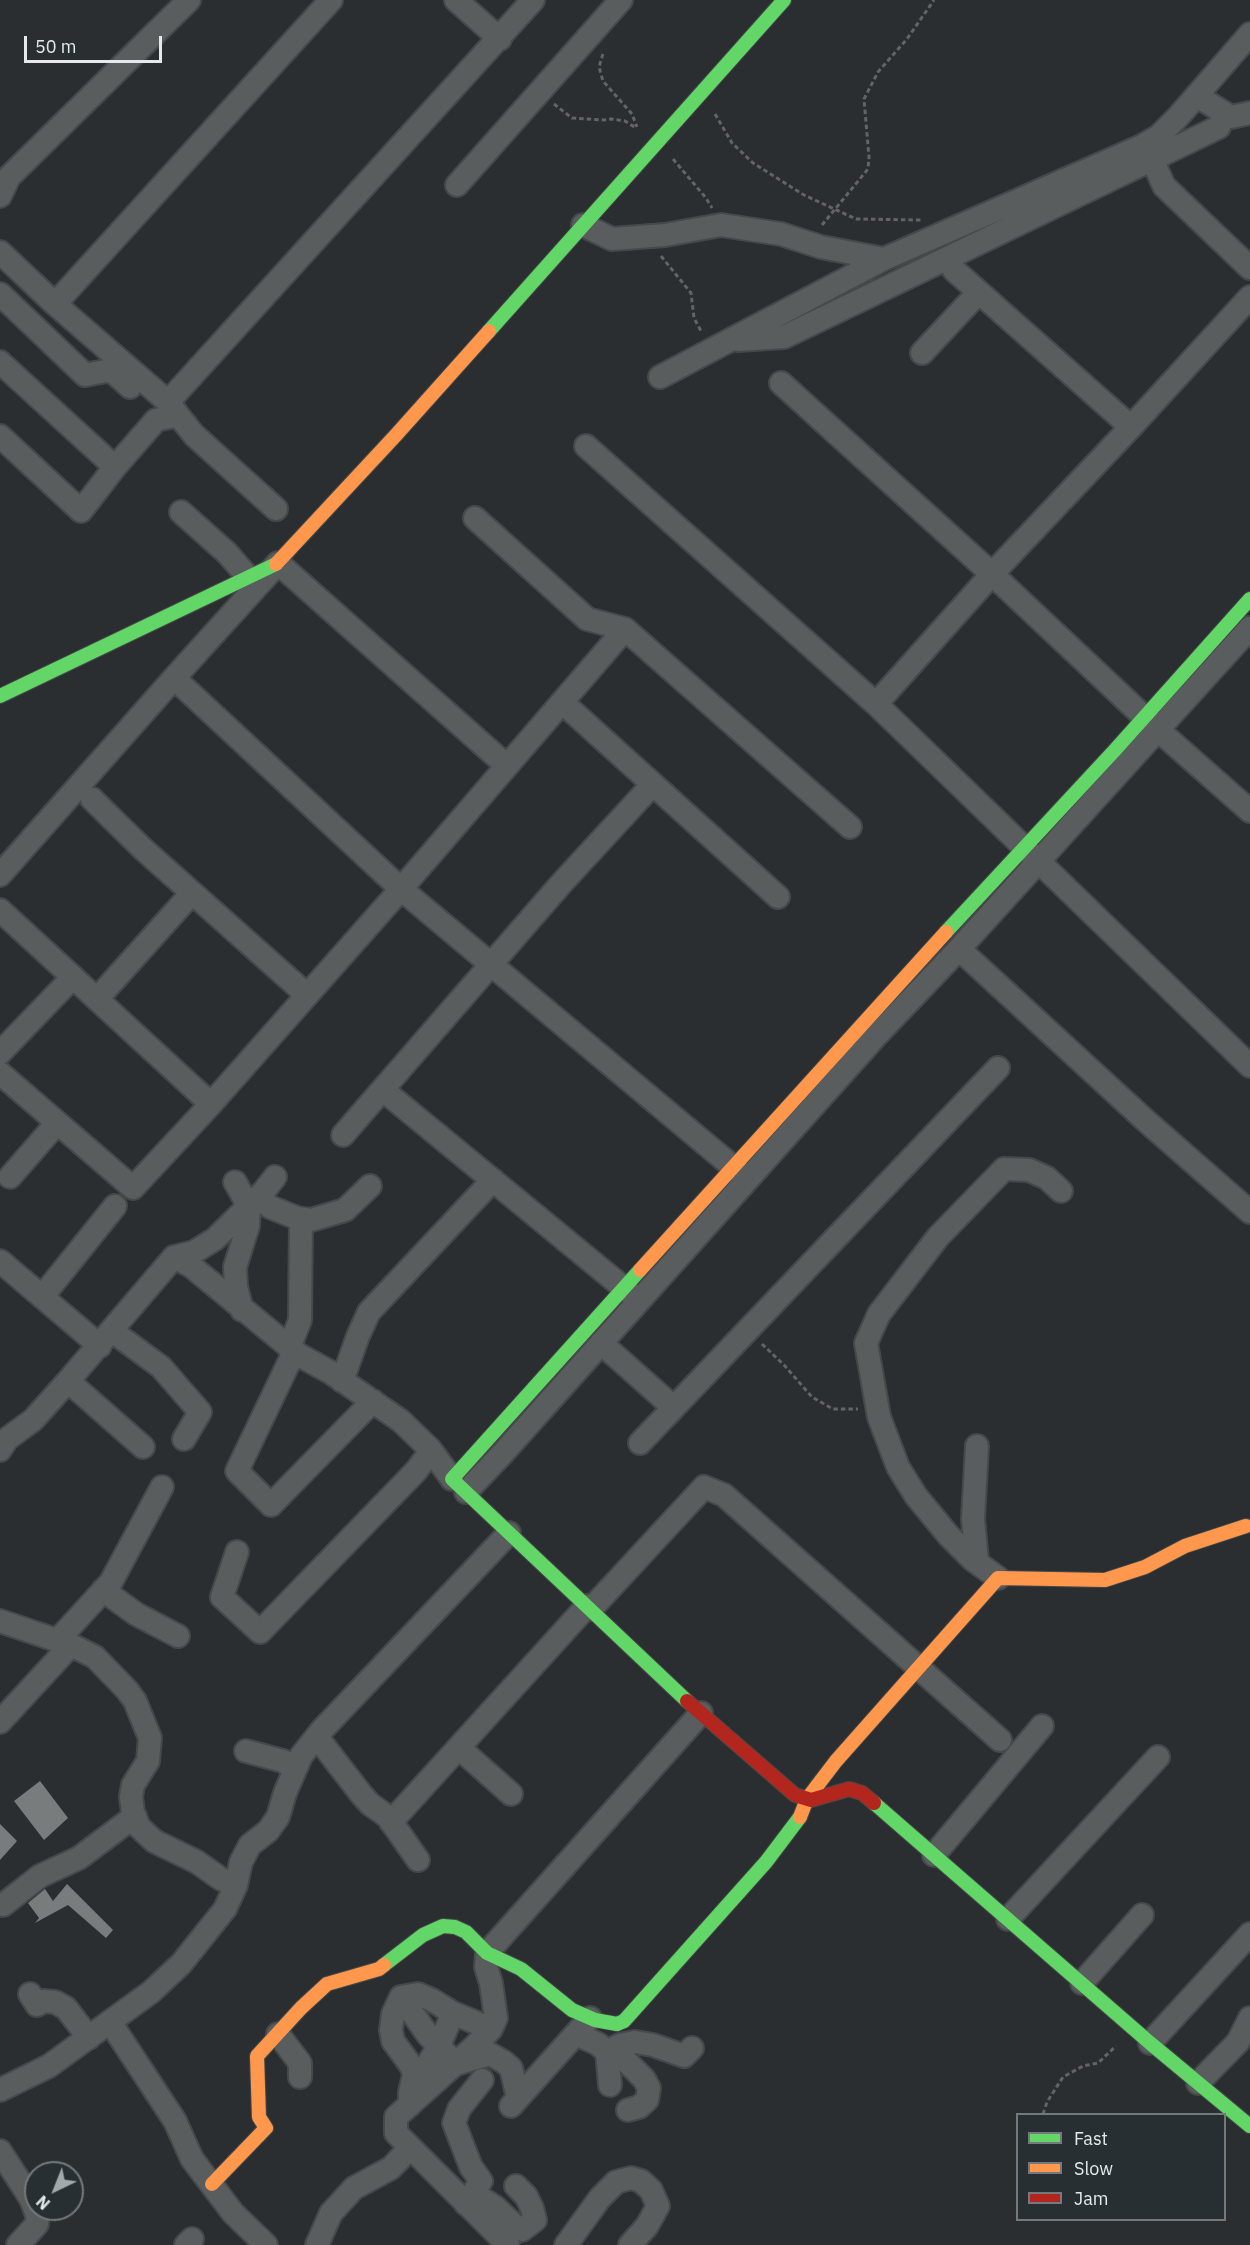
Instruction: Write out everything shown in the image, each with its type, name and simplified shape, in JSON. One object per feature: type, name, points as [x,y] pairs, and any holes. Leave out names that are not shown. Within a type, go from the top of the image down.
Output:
[{"type":"street","points":[[0,196],[9,177],[189,0]]},
{"type":"street","points":[[55,304],[331,0]]},
{"type":"street","points":[[456,0],[500,39]]},
{"type":"street","points":[[0,436],[81,511],[156,420],[533,0]]},
{"type":"street","points":[[457,185],[621,0]]},
{"type":"street","points":[[0,875],[174,678],[396,435],[784,0]]},
{"type":"street","points":[[660,377],[884,259],[1142,146],[1159,136],[1250,34]]},
{"type":"street","points":[[1197,96],[1231,117],[1250,113]]},
{"type":"street","points":[[721,345],[784,337],[1219,127]]},
{"type":"street","points":[[1152,159],[1164,186],[1250,268]]},
{"type":"street","points":[[584,225],[612,239],[665,236],[721,225],[781,234],[808,243],[884,259]]},
{"type":"street","points":[[0,252],[55,304],[170,405],[194,435],[276,509]]},
{"type":"street","points":[[954,270],[1131,427]]},
{"type":"street","points":[[922,353],[979,292]]},
{"type":"street","points":[[0,294],[85,375],[111,370],[141,396],[170,405]]},
{"type":"street","points":[[876,704],[992,574],[1250,297]]},
{"type":"street","points":[[0,362],[115,468]]},
{"type":"street","points":[[781,383],[992,574],[1150,723],[1250,811]]},
{"type":"street","points":[[586,446],[876,704],[1250,1066]]},
{"type":"street","points":[[181,512],[227,554],[248,577]]},
{"type":"street","points":[[475,518],[587,619],[625,629],[850,827]]},
{"type":"street","points":[[0,696],[278,563]]},
{"type":"street","points":[[278,563],[507,766]]},
{"type":"street","points":[[742,1174],[886,996],[1031,853],[1150,723],[1250,599]]},
{"type":"street","points":[[1150,723],[1250,628]]},
{"type":"street","points":[[0,1073],[133,1188],[307,995],[625,629]]},
{"type":"street","points":[[174,678],[400,889],[742,1174]]},
{"type":"street","points":[[563,703],[778,897]]},
{"type":"street","points":[[343,1135],[490,963],[653,784]]},
{"type":"street","points":[[92,799],[192,893],[307,995]]},
{"type":"street","points":[[459,1486],[553,1365],[632,1295],[742,1174],[959,949],[1031,853]]},
{"type":"street","points":[[97,999],[192,893]]},
{"type":"street","points":[[0,910],[211,1104]]},
{"type":"street","points":[[959,949],[1145,1120],[1250,1212]]},
{"type":"street","points":[[0,1053],[73,977]]},
{"type":"street","points":[[640,1443],[998,1068]]},
{"type":"street","points":[[383,1090],[632,1295]]},
{"type":"street","points":[[10,1176],[57,1123]]},
{"type":"street","points":[[1061,1191],[1047,1178],[1029,1170],[1004,1168],[938,1237],[879,1314],[866,1342],[879,1418],[898,1467],[916,1496],[949,1536],[977,1562],[999,1578],[1105,1580],[1145,1567],[1185,1546],[1246,1526]]},
{"type":"street","points":[[2,1440],[33,1420],[106,1339],[174,1257],[194,1252],[215,1239],[275,1177]]},
{"type":"street","points":[[342,1381],[369,1312],[493,1180]]},
{"type":"street","points":[[235,1182],[253,1202],[301,1219],[319,1218],[345,1210],[370,1186]]},
{"type":"street","points":[[242,1310],[236,1287],[235,1266],[253,1202]]},
{"type":"street","points":[[42,1297],[115,1206]]},
{"type":"street","points":[[301,1219],[300,1320],[292,1350],[237,1471],[271,1505],[373,1401]]},
{"type":"street","points":[[174,1257],[191,1266],[292,1350],[401,1421],[431,1451],[459,1486],[701,1713],[795,1795],[812,1800],[849,1789],[862,1793],[1150,2043],[1250,2126]]},
{"type":"street","points":[[0,1261],[42,1297],[106,1339],[161,1367],[200,1412],[184,1439]]},
{"type":"street","points":[[459,1486],[601,1343],[632,1295]]},
{"type":"street","points":[[601,1343],[674,1407]]},
{"type":"street","points":[[68,1381],[143,1447]]},
{"type":"street","points":[[977,1446],[973,1519],[977,1562]]},
{"type":"street","points":[[237,1552],[222,1597],[260,1632],[416,1471],[431,1451]]},
{"type":"street","points":[[0,1722],[111,1582],[162,1487]]},
{"type":"street","points":[[391,1822],[704,1487],[724,1495],[1000,1740]]},
{"type":"street","points":[[0,2090],[49,2066],[151,1992],[181,1964],[225,1909],[236,1885],[241,1862],[250,1845],[268,1831],[278,1817],[285,1793],[301,1756],[509,1533]]},
{"type":"street","points":[[456,2064],[490,2054],[504,2062],[511,2068],[514,2103],[583,2026],[617,2024],[632,2013],[766,1862],[798,1822],[807,1799],[836,1761],[999,1578]]},
{"type":"street","points":[[103,1590],[136,1614],[178,1636]]},
{"type":"street","points":[[0,1621],[64,1643],[95,1657],[105,1665],[135,1701],[150,1738],[151,1748],[148,1761],[133,1785],[130,1797],[139,1827],[147,1837],[197,1862],[220,1879],[236,1885]]},
{"type":"street","points":[[508,2245],[469,2198],[410,2148],[396,2133],[396,2117],[456,2064],[491,2029],[496,2018],[486,1967],[488,1953],[701,1713]]},
{"type":"street","points":[[934,1855],[1042,1726]]},
{"type":"street","points":[[317,1737],[361,1794],[391,1822],[418,1860]]},
{"type":"street","points":[[459,1748],[511,1794]]},
{"type":"street","points":[[246,1751],[283,1761],[296,1769]]},
{"type":"street","points":[[1008,1919],[1158,1757]]},
{"type":"street","points":[[3,1905],[40,1876],[79,1858],[135,1816]]},
{"type":"street","points":[[1082,1983],[1142,1915]]},
{"type":"street","points":[[212,2184],[266,2128],[259,2117],[257,2056],[300,2008],[327,1984],[379,1970],[423,1935],[442,1926],[466,1932],[488,1953],[521,1969],[572,2010],[607,2052],[626,2061],[644,2079],[649,2088],[647,2100],[639,2107],[628,2110]]},
{"type":"street","points":[[1150,2043],[1250,1934]]},
{"type":"street","points":[[30,1994],[37,2005],[43,2001],[55,2002],[66,2008],[88,2037]]},
{"type":"street","points":[[401,1997],[418,1994],[453,2013],[491,2029]]},
{"type":"street","points":[[401,1997],[413,2016],[456,2064]]},
{"type":"street","points":[[401,1997],[393,2014],[391,2030],[393,2041],[412,2067],[414,2075],[410,2105]]},
{"type":"street","points":[[414,2075],[426,2067],[440,2046],[453,2013]]},
{"type":"street","points":[[1198,2083],[1238,2042],[1250,2018]]},
{"type":"street","points":[[110,2022],[175,2121],[192,2159],[233,2213],[260,2243]]},
{"type":"street","points":[[278,2034],[300,2063],[300,2077]]},
{"type":"street","points":[[607,2052],[620,2045],[635,2043],[653,2045],[684,2056],[692,2048]]},
{"type":"street","points":[[607,2052],[610,2085]]},
{"type":"street","points":[[469,2198],[481,2181],[471,2168],[454,2123],[459,2109],[482,2080]]},
{"type":"street","points":[[317,2245],[331,2213],[354,2188],[391,2168],[410,2148]]},
{"type":"street","points":[[0,2151],[31,2199],[37,2215],[37,2224],[18,2245]]},
{"type":"street","points":[[566,2245],[600,2198],[615,2182],[631,2178],[640,2181],[651,2190],[658,2206],[647,2226],[630,2245]]},
{"type":"street","points":[[469,2198],[495,2207],[522,2230],[535,2220],[526,2196],[516,2186]]},
{"type":"street","points":[[0,2242],[4,2245]]},
{"type":"path","points":[[808,243],[868,169],[864,99],[878,72],[907,39],[934,0]]},
{"type":"path","points":[[540,91],[572,118],[625,121],[638,129],[632,114],[603,81],[599,67],[606,45],[594,31]]},
{"type":"path","points":[[703,91],[732,143],[753,163],[804,195],[856,219],[926,219]]},
{"type":"path","points":[[657,143],[706,198],[721,225]]},
{"type":"path","points":[[646,237],[691,293],[694,318],[721,345]]},
{"type":"path","points":[[746,1331],[784,1365],[812,1397],[833,1409],[854,1410],[877,1406]]},
{"type":"path","points":[[1044,2113],[1047,2102],[1063,2077],[1083,2066],[1098,2063],[1120,2042],[1128,2023]]},
{"type":"building","points":[[40,1781],[68,1818],[44,1840],[14,1801]]},
{"type":"building","points":[[0,1824],[17,1841],[0,1860]]},
{"type":"building","points":[[67,1884],[113,1930],[106,1938],[68,1905],[35,1923],[39,1918],[28,1903],[45,1889],[53,1901]]},
{"type":"traffic: fast","points":[[489,331],[784,0]]},
{"type":"traffic: fast","points":[[0,696],[276,564]]},
{"type":"traffic: fast","points":[[946,932],[1115,750],[1250,599]]},
{"type":"traffic: fast","points":[[640,1270],[452,1479],[687,1701]]},
{"type":"traffic: fast","points":[[874,1803],[1150,2043],[1250,2126]]},
{"type":"traffic: fast","points":[[384,1965],[423,1935],[443,1926],[455,1927],[466,1932],[487,1953],[521,1969],[572,2010],[595,2020],[617,2024],[624,2021],[766,1862],[800,1817]]},
{"type":"traffic: slow","points":[[276,564],[489,331]]},
{"type":"traffic: slow","points":[[640,1270],[946,932]]},
{"type":"traffic: slow","points":[[800,1817],[807,1799],[836,1761],[998,1578],[1105,1580],[1145,1567],[1185,1546],[1246,1526]]},
{"type":"traffic: slow","points":[[212,2184],[266,2128],[259,2117],[257,2056],[301,2008],[327,1984],[379,1969],[384,1965]]},
{"type":"traffic: jam","points":[[687,1701],[795,1795],[811,1800],[849,1789],[862,1793],[874,1803]]}]
